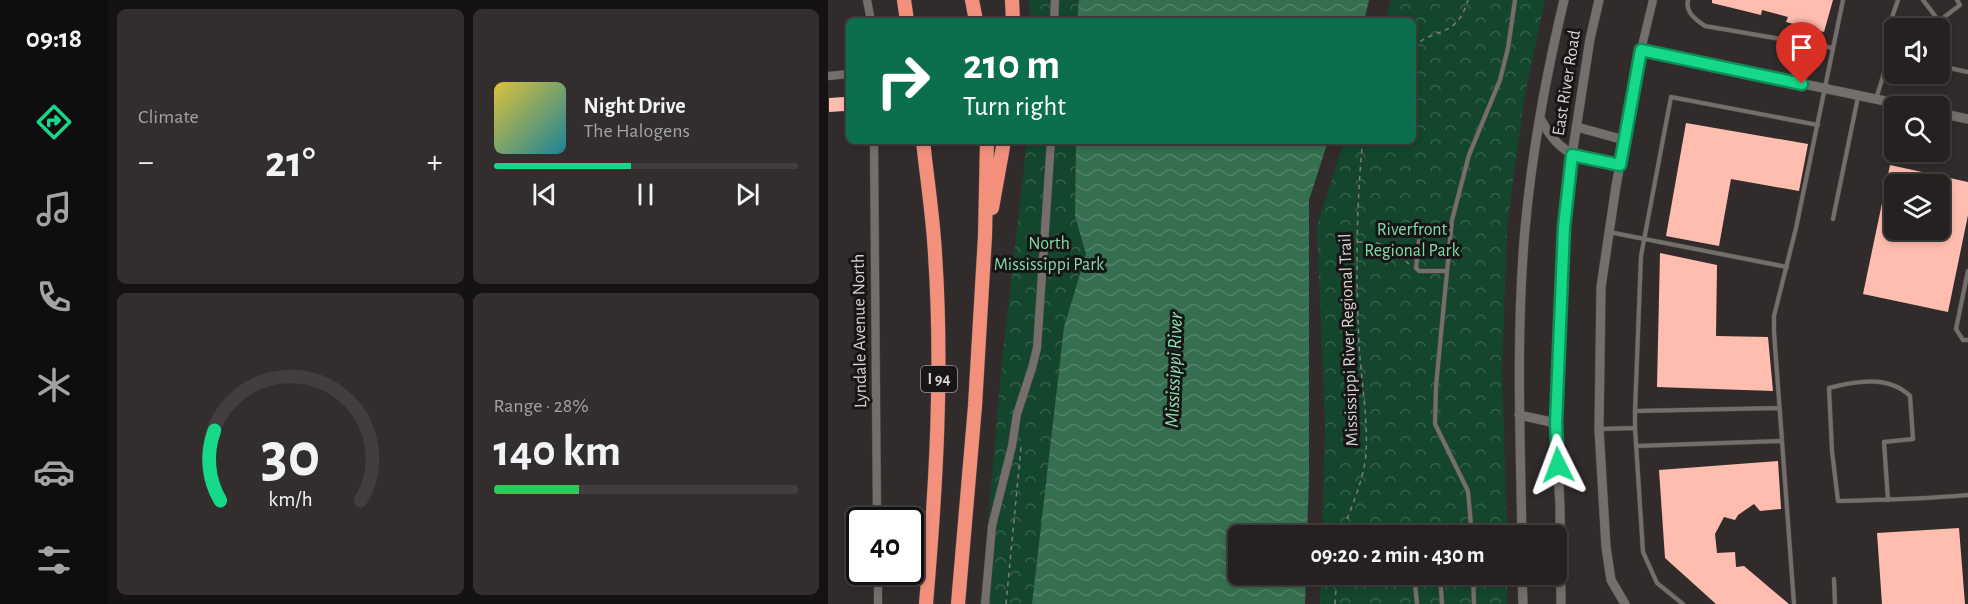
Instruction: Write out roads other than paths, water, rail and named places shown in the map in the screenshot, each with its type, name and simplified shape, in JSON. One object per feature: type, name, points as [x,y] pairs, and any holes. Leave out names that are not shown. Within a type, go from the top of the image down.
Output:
[{"type":"highway","points":[[903,0],[906,18]]},
{"type":"highway","points":[[913,0],[915,18]]},
{"type":"highway","points":[[972,0],[975,18]]},
{"type":"highway","points":[[1008,18],[1010,0]]},
{"type":"highway","points":[[1010,0],[1013,18]]},
{"type":"highway","name":"I 94","points":[[958,604],[975,406],[985,236],[987,144]]},
{"type":"highway","points":[[985,236],[1004,144]]},
{"type":"highway","name":"I 94","points":[[923,145],[935,252],[939,363],[937,462],[926,604]]},
{"type":"street","points":[[867,0],[870,18]]},
{"type":"street","points":[[1054,18],[1055,0]]},
{"type":"street","name":"East River Road","points":[[1522,525],[1519,415],[1525,231],[1540,118],[1564,0]]},
{"type":"street","name":"East River Road","points":[[1561,604],[1556,423],[1564,227],[1572,155],[1590,39],[1599,0]]},
{"type":"street","points":[[1624,604],[1615,589],[1608,566],[1599,429],[1601,286],[1624,140],[1653,0]]},
{"type":"street","points":[[1641,50],[1884,101]]},
{"type":"street","points":[[828,76],[846,74]]},
{"type":"street","points":[[1950,115],[1968,119]]},
{"type":"street","points":[[1540,118],[1549,136],[1561,149],[1572,155],[1620,165]]},
{"type":"street","points":[[1578,127],[1624,140]]},
{"type":"street","name":"Lyndale Avenue North","points":[[874,144],[877,507]]},
{"type":"street","points":[[985,604],[992,526],[1012,446],[1017,414],[1037,348],[1051,144]]},
{"type":"street","points":[[1519,415],[1556,423]]},
{"type":"street","points":[[878,585],[878,604]]},
{"type":"street","points":[[1522,585],[1523,604]]},
{"type":"lane","points":[[1471,525],[1468,491],[1435,424],[1436,386],[1452,220],[1469,155],[1500,80],[1508,48],[1515,0]]},
{"type":"lane","points":[[1688,0],[1687,5],[1693,17],[1705,26],[1833,48]]},
{"type":"lane","points":[[1794,604],[1774,316],[1826,89],[1843,0]]},
{"type":"lane","points":[[1892,18],[1898,0]]},
{"type":"lane","points":[[1923,0],[1939,21],[1960,5],[1957,0]]},
{"type":"lane","points":[[1950,68],[1968,72]]},
{"type":"lane","points":[[1876,100],[1884,74]]},
{"type":"lane","points":[[1833,219],[1858,96]]},
{"type":"lane","points":[[1683,604],[1657,583],[1642,552],[1635,428],[1641,256],[1671,97],[1818,125]]},
{"type":"lane","points":[[1608,231],[1787,267]]},
{"type":"lane","points":[[1419,241],[1416,268],[1446,271]]},
{"type":"lane","points":[[1968,271],[1956,329],[1963,340],[1968,340]]},
{"type":"lane","points":[[1888,500],[1884,442],[1913,439],[1910,396],[1902,388],[1878,382],[1856,381],[1829,388],[1832,451],[1838,501],[1888,500],[1968,495]]},
{"type":"lane","points":[[1635,411],[1779,408]]},
{"type":"lane","points":[[1599,429],[1635,428]]},
{"type":"lane","points":[[1636,446],[1782,441]]},
{"type":"lane","points":[[1834,579],[1835,604]]},
{"type":"lane","points":[[1415,585],[1418,604]]},
{"type":"lane","points":[[1441,585],[1442,604]]},
{"type":"lane","points":[[1473,585],[1474,604]]},
{"type":"water","points":[[1079,0],[1369,0],[1365,18],[1077,18]]},
{"type":"water","name":"Mississippi River","points":[[1076,144],[1327,144],[1309,200],[1307,525],[1228,525],[1228,585],[1306,585],[1305,604],[1032,604],[1064,327],[1086,254],[1075,216]]},
{"type":"park label","name":"Riverfront Regional Park","points":[[1412,240]]},
{"type":"park label","name":"North Mississippi Park","points":[[1049,254]]}]
